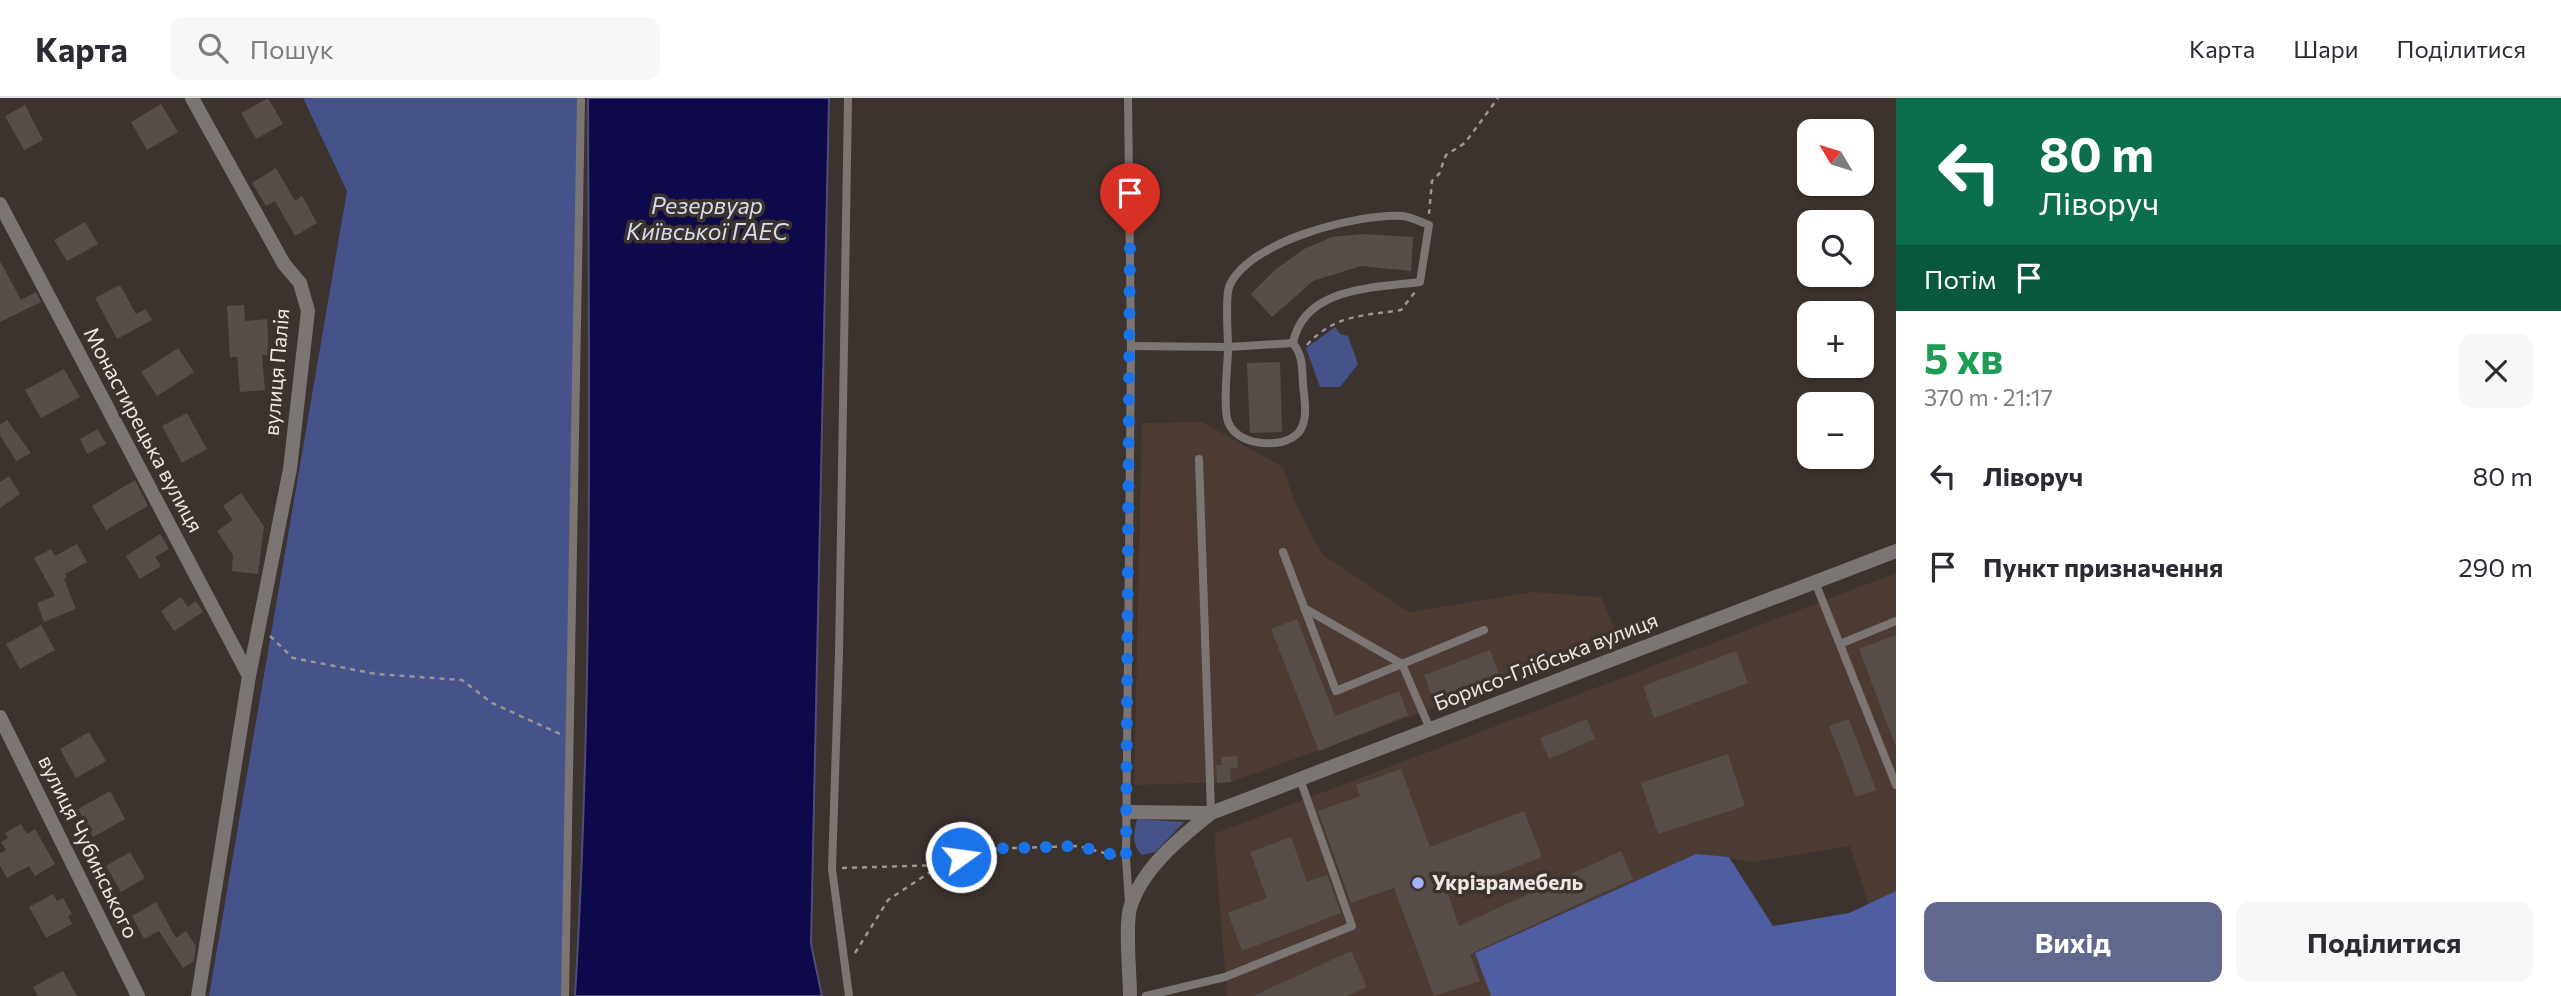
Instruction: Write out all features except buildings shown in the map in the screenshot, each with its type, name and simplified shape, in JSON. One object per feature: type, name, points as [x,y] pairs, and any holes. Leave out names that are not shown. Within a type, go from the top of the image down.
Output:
[{"type":"street","name":"вулиця Палія","points":[[192,98],[284,264],[300,283],[308,311],[290,469],[249,676],[198,996]]},
{"type":"street","name":"Монастирецька вулиця","points":[[0,204],[249,676]]},
{"type":"street","name":"Борисо-Глібська вулиця","points":[[1130,996],[1130,910],[1146,877],[1174,844],[1211,813],[1896,551]]},
{"type":"street","name":"вулиця Чубинського","points":[[0,717],[138,996]]},
{"type":"street","name":"Борисо-Глібська вулиця","points":[[1128,812],[1211,813]]},
{"type":"lane","points":[[565,996],[581,98]]},
{"type":"lane","points":[[848,98],[839,654],[832,869],[849,996]]},
{"type":"lane","points":[[1128,98],[1131,346],[1126,858],[1130,910]]},
{"type":"lane","points":[[1405,216],[1429,225],[1420,282],[1353,291],[1314,306],[1297,324],[1293,343],[1300,353],[1305,418],[1300,431],[1287,441],[1245,441],[1235,433],[1227,420],[1229,288],[1245,266],[1311,230],[1349,219],[1405,216]]},
{"type":"lane","points":[[1131,346],[1228,347],[1293,343]]},
{"type":"lane","points":[[1199,459],[1211,813]]},
{"type":"lane","points":[[1283,552],[1336,691],[1484,631]]},
{"type":"lane","points":[[1815,582],[1896,785]]},
{"type":"lane","points":[[1304,608],[1402,664],[1430,729]]},
{"type":"lane","points":[[1840,644],[1896,621]]},
{"type":"lane","points":[[1146,996],[1225,977],[1352,926],[1300,779]]},
{"type":"path","points":[[1429,225],[1432,180],[1439,173],[1446,155],[1465,143],[1498,98]]},
{"type":"path","points":[[1300,353],[1312,339],[1354,315],[1401,310],[1411,300],[1420,282]]},
{"type":"path","points":[[260,629],[277,640],[293,658],[376,674],[462,680],[492,703],[569,738]]},
{"type":"path","points":[[844,970],[888,900],[941,865],[982,849],[1078,846],[1126,858]]},
{"type":"path","points":[[832,869],[941,865]]},
{"type":"shaded area","points":[[303,98],[581,98],[565,996],[209,996],[347,191]]},
{"type":"shaded area","points":[[1335,327],[1340,334],[1348,336],[1358,364],[1340,387],[1320,387],[1306,348]]},
{"type":"shaded area","points":[[1202,422],[1283,467],[1295,503],[1322,554],[1409,612],[1533,592],[1601,597],[1618,636],[1423,712],[1231,782],[1134,785],[1142,423]]},
{"type":"shaded area","points":[[1896,573],[1896,893],[1869,906],[1850,846],[1755,862],[1696,854],[1475,953],[1491,996],[1227,996],[1214,834]]},
{"type":"shaded area","points":[[1137,819],[1184,822],[1155,852],[1142,855],[1135,842]]},
{"type":"shaded area","points":[[1696,854],[1729,857],[1773,926],[1849,913],[1896,891],[1896,996],[1491,996],[1475,953]]},
{"type":"water","name":"Резервуар Київської ГАЕС","points":[[588,98],[829,98],[811,944],[822,996],[575,996],[587,660]]},
{"type":"place","name":"Укрізрамебель","points":[[1418,883]]},
{"type":"route","points":[[961,857],[982,849],[1078,846],[1126,858],[1130,235]]}]
